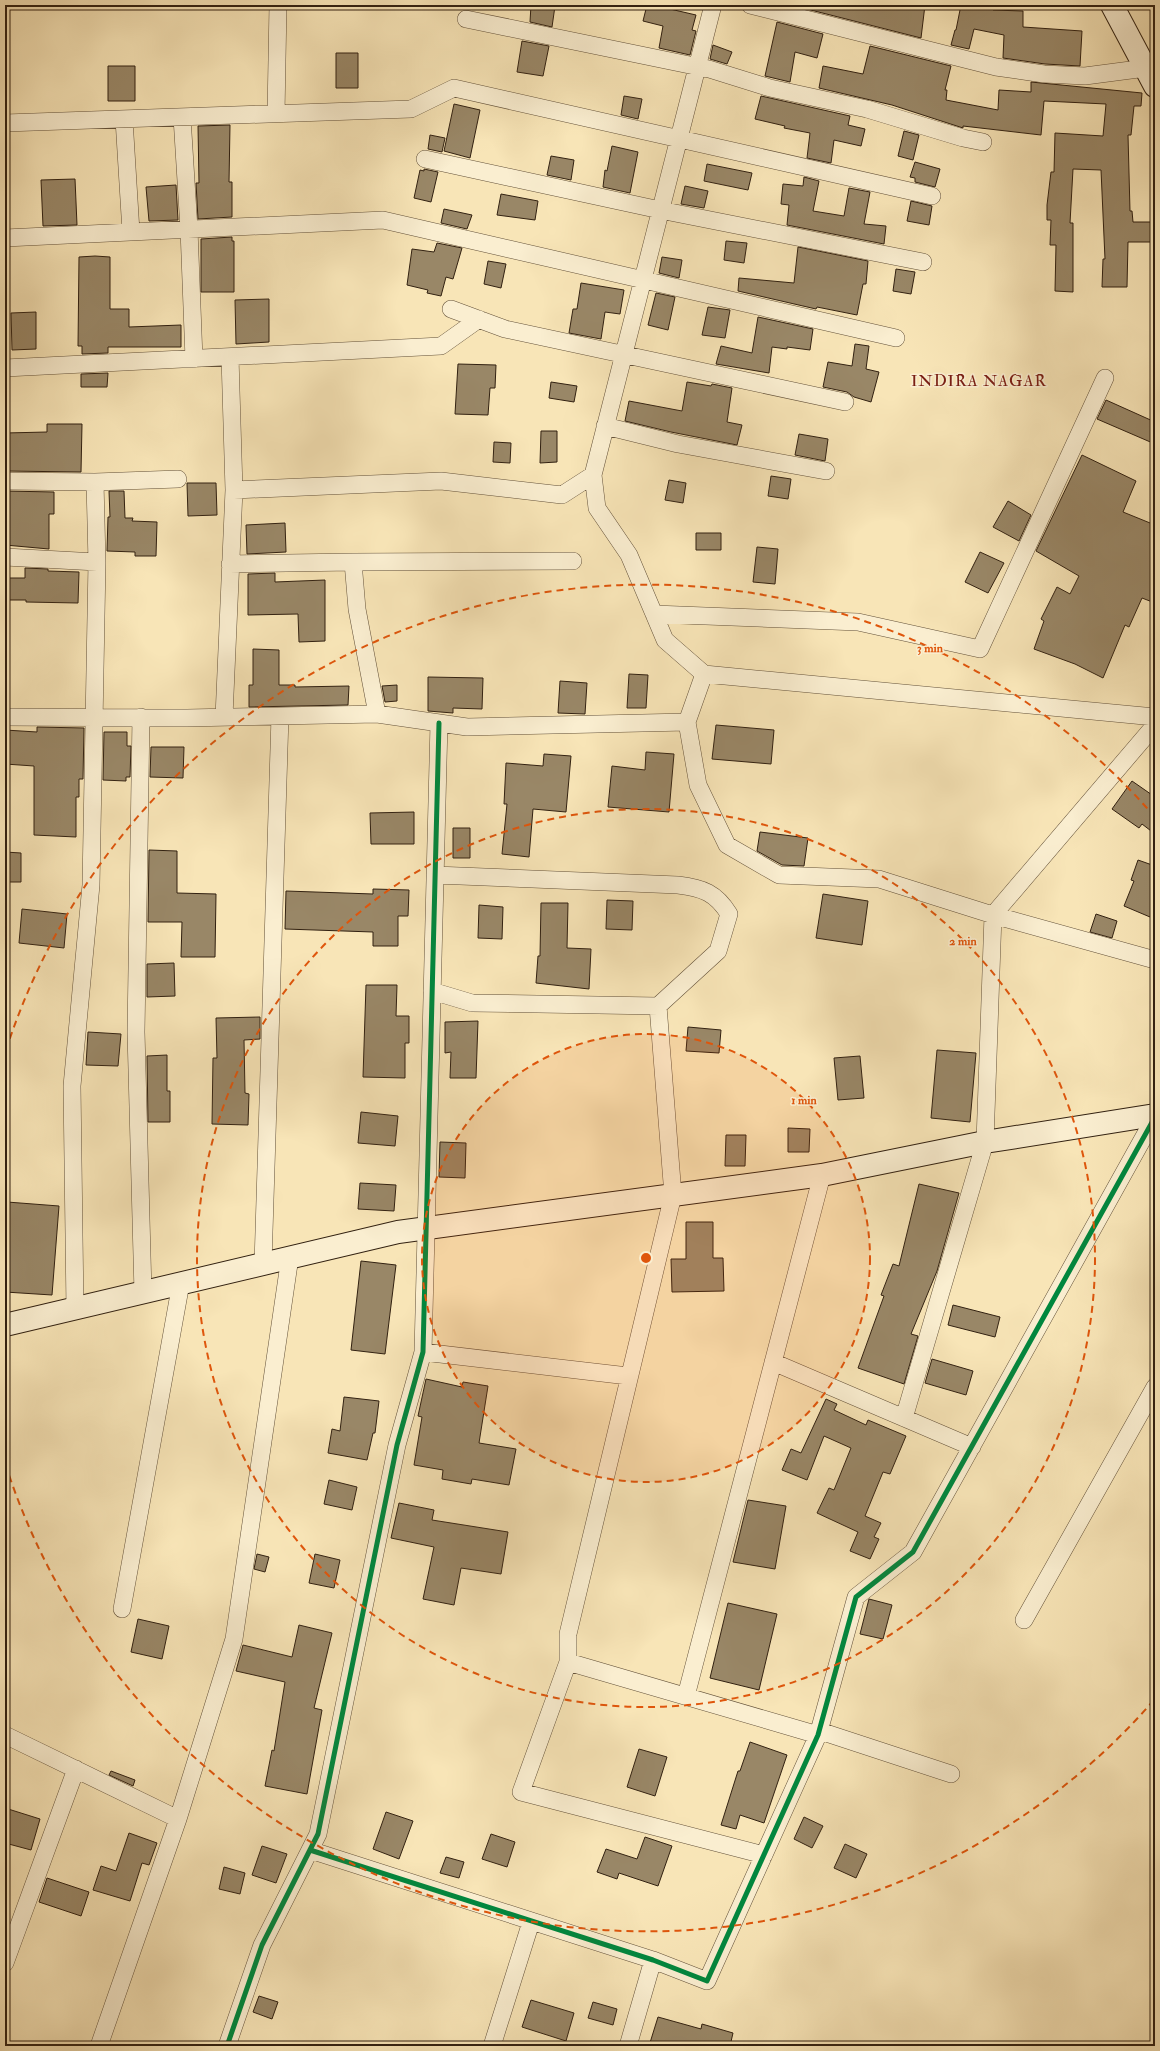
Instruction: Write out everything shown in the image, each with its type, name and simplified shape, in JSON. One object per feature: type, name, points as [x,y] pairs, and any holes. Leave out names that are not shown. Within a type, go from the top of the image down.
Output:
[{"type":"street","points":[[276,114],[278,5]]},
{"type":"street","points":[[713,5],[593,475],[597,508],[629,555],[665,640],[704,674],[1155,717]]},
{"type":"street","points":[[750,5],[996,67],[1044,74],[1151,77],[1112,5]]},
{"type":"street","points":[[466,19],[697,67],[770,88],[867,109],[963,138],[983,142]]},
{"type":"street","points":[[5,123],[411,109],[454,88],[932,196]]},
{"type":"street","points":[[182,117],[189,229],[194,359]]},
{"type":"street","points":[[124,119],[131,232]]},
{"type":"street","points":[[425,159],[660,210],[923,262]]},
{"type":"street","points":[[5,238],[383,220],[896,338]]},
{"type":"street","points":[[451,309],[505,329],[845,402]]},
{"type":"street","points":[[5,368],[441,346],[480,320]]},
{"type":"street","points":[[224,717],[234,490],[230,357]]},
{"type":"street","points":[[654,614],[858,622],[980,649],[1105,378]]},
{"type":"street","points":[[605,426],[678,444],[826,471]]},
{"type":"street","points":[[234,490],[441,481],[562,496],[593,475]]},
{"type":"street","points":[[5,481],[94,482],[178,479]]},
{"type":"street","points":[[75,1309],[72,1086],[91,885],[97,562],[94,482]]},
{"type":"street","points":[[5,557],[97,562]]},
{"type":"street","points":[[230,564],[573,561]]},
{"type":"street","points":[[353,562],[357,608],[377,714]]},
{"type":"street","points":[[704,674],[687,722],[698,785],[727,845],[779,875],[817,875],[879,879],[993,915],[1155,960]]},
{"type":"street","points":[[5,717],[224,717],[377,714],[467,727],[687,722]]},
{"type":"street","points":[[263,1264],[280,716]]},
{"type":"street","points":[[141,717],[136,1032],[143,1292]]},
{"type":"street","points":[[227,2046],[262,1944],[318,1834],[397,1445],[423,1352],[439,723]]},
{"type":"street","points":[[904,1418],[985,1142],[993,915],[1155,725]]},
{"type":"street","points":[[432,991],[472,1002],[658,1006],[718,951],[729,914],[721,901],[700,888],[435,875]]},
{"type":"street","points":[[658,1006],[672,1195],[568,1634],[568,1662],[521,1792],[764,1855]]},
{"type":"street","points":[[5,1325],[398,1232],[822,1176],[985,1142],[1155,1116]]},
{"type":"street","points":[[310,1850],[531,1922],[654,1960],[707,1981],[819,1733],[856,1597],[913,1552],[1155,1116]]},
{"type":"street","points":[[686,1696],[822,1176]]},
{"type":"street","points":[[99,2046],[178,1819],[234,1639],[290,1257]]},
{"type":"street","points":[[122,1609],[181,1283]]},
{"type":"street","points":[[423,1352],[628,1376]]},
{"type":"street","points":[[773,1362],[972,1447]]},
{"type":"street","points":[[1024,1620],[1155,1387]]},
{"type":"street","points":[[568,1662],[819,1733],[951,1774]]},
{"type":"street","points":[[5,1735],[178,1819]]},
{"type":"street","points":[[5,1963],[76,1769]]},
{"type":"street","points":[[492,2046],[531,1922]]},
{"type":"street","points":[[628,2046],[654,1960]]},
{"type":"building","points":[[531,5],[555,6],[552,27],[530,22]]},
{"type":"building","points":[[647,5],[671,5],[670,9],[696,15],[692,30],[696,31],[690,55],[659,48],[663,26],[643,21]]},
{"type":"building","points":[[791,5],[925,5],[921,38]]},
{"type":"building","points":[[961,5],[994,5],[993,10],[1023,11],[1023,27],[1082,31],[1080,66],[1045,64],[1003,58],[1004,35],[974,29],[969,49],[951,45],[956,30]]},
{"type":"building","points":[[777,22],[823,34],[817,58],[795,52],[790,82],[765,76]]},
{"type":"building","points":[[522,41],[549,46],[543,76],[517,72]]},
{"type":"building","points":[[713,45],[732,52],[727,64],[710,59]]},
{"type":"building","points":[[870,46],[951,66],[945,90],[947,90],[946,100],[998,110],[999,90],[1031,92],[1031,82],[1142,93],[1141,106],[1134,106],[1131,135],[1128,135],[1130,211],[1132,211],[1133,222],[1151,222],[1151,242],[1128,242],[1127,287],[1102,287],[1103,259],[1105,259],[1101,170],[1073,169],[1070,223],[1073,223],[1073,292],[1055,291],[1056,245],[1050,245],[1051,220],[1047,220],[1047,205],[1051,172],[1054,172],[1055,133],[1103,136],[1106,104],[1044,101],[1041,135],[963,126],[963,128],[892,105],[819,88],[823,66],[863,74]]},
{"type":"building","points":[[336,53],[358,53],[358,88],[336,88]]},
{"type":"building","points":[[108,66],[135,66],[135,101],[108,101]]},
{"type":"building","points":[[624,96],[642,99],[638,119],[621,115]]},
{"type":"building","points":[[761,96],[850,116],[848,125],[865,129],[861,146],[834,140],[831,163],[807,158],[810,133],[784,128],[785,126],[755,119]]},
{"type":"building","points":[[454,104],[480,110],[470,158],[444,151]]},
{"type":"building","points":[[230,125],[229,182],[232,182],[232,217],[198,219],[196,183],[199,183],[198,126]]},
{"type":"building","points":[[904,131],[919,135],[913,160],[898,156]]},
{"type":"building","points":[[430,135],[445,138],[442,152],[428,149]]},
{"type":"building","points":[[612,146],[638,152],[630,193],[603,187],[605,170],[607,171]]},
{"type":"building","points":[[551,156],[574,160],[571,180],[547,175]]},
{"type":"building","points":[[915,162],[940,169],[935,187],[915,182],[915,178],[910,177]]},
{"type":"building","points":[[707,164],[752,173],[748,190],[704,181]]},
{"type":"building","points":[[424,169],[438,172],[431,202],[414,198],[420,170],[424,171]]},
{"type":"building","points":[[804,177],[819,181],[813,211],[844,216],[849,188],[870,192],[864,224],[886,226],[884,244],[787,225],[789,205],[781,204],[783,184],[803,186]]},
{"type":"building","points":[[75,179],[77,225],[43,226],[41,180]]},
{"type":"building","points":[[176,185],[178,220],[149,221],[146,187]]},
{"type":"building","points":[[685,186],[708,191],[704,208],[681,204]]},
{"type":"building","points":[[501,194],[538,201],[535,220],[497,215]]},
{"type":"building","points":[[911,201],[932,206],[929,225],[907,221]]},
{"type":"building","points":[[444,209],[472,215],[467,229],[441,223]]},
{"type":"building","points":[[232,237],[232,241],[234,241],[234,292],[201,292],[201,239]]},
{"type":"building","points":[[726,241],[747,243],[744,263],[724,260]]},
{"type":"building","points":[[437,243],[462,248],[453,279],[446,277],[441,296],[427,293],[428,290],[407,285],[412,249],[434,252]]},
{"type":"building","points":[[798,247],[868,261],[866,284],[863,284],[857,315],[817,307],[816,309],[738,291],[739,278],[794,283]]},
{"type":"building","points":[[79,257],[110,257],[110,309],[129,309],[129,327],[181,325],[181,347],[108,347],[108,353],[82,354],[82,346],[78,346]]},
{"type":"building","points":[[662,257],[682,260],[679,278],[659,273]]},
{"type":"building","points":[[488,261],[506,264],[501,288],[484,284]]},
{"type":"building","points":[[896,269],[915,272],[911,294],[893,291]]},
{"type":"building","points":[[581,283],[624,290],[620,314],[605,312],[601,339],[569,333],[573,309],[577,309]]},
{"type":"building","points":[[656,293],[675,297],[668,330],[648,325]]},
{"type":"building","points":[[269,299],[269,342],[236,344],[235,300]]},
{"type":"building","points":[[708,307],[730,310],[725,338],[702,335]]},
{"type":"building","points":[[36,312],[36,349],[12,350],[11,313]]},
{"type":"building","points":[[758,317],[813,329],[810,350],[772,347],[769,373],[716,364],[721,346],[752,353]]},
{"type":"building","points":[[855,344],[869,346],[866,369],[879,372],[871,402],[854,397],[847,392],[823,387],[828,362],[852,366]]},
{"type":"building","points":[[458,364],[496,365],[495,388],[490,388],[488,415],[455,414]]},
{"type":"building","points":[[108,373],[107,387],[81,387],[81,374]]},
{"type":"building","points":[[551,382],[577,386],[574,402],[549,398]]},
{"type":"building","points":[[687,382],[711,386],[712,384],[732,388],[727,422],[742,425],[737,445],[625,421],[629,401],[682,411]]},
{"type":"building","points":[[1106,400],[1155,422],[1155,444],[1097,419]]},
{"type":"building","points":[[47,424],[82,424],[81,472],[5,471],[5,433],[47,432]]},
{"type":"building","points":[[541,431],[557,431],[557,462],[540,463]]},
{"type":"building","points":[[799,434],[828,439],[825,461],[795,455]]},
{"type":"building","points":[[494,442],[511,443],[510,463],[493,462]]},
{"type":"building","points":[[1082,455],[1136,481],[1123,512],[1155,525],[1155,603],[1142,598],[1129,627],[1125,625],[1103,678],[1075,664],[1034,649],[1044,621],[1041,619],[1057,587],[1070,594],[1079,576],[1036,551]]},
{"type":"building","points":[[771,476],[791,479],[788,499],[768,496]]},
{"type":"building","points":[[669,480],[686,483],[683,503],[665,500]]},
{"type":"building","points":[[187,483],[216,483],[217,515],[188,516]]},
{"type":"building","points":[[5,491],[54,492],[54,514],[49,514],[49,549],[5,545]]},
{"type":"building","points":[[109,491],[124,491],[125,518],[133,518],[132,521],[157,522],[156,556],[135,556],[135,552],[107,551],[108,517],[110,517]]},
{"type":"building","points":[[1008,501],[1031,515],[1019,541],[993,527]]},
{"type":"building","points":[[285,523],[286,552],[247,554],[246,525]]},
{"type":"building","points":[[696,533],[721,533],[721,550],[696,550]]},
{"type":"building","points":[[757,547],[778,549],[775,584],[753,582]]},
{"type":"building","points":[[980,552],[1004,563],[988,593],[965,582]]},
{"type":"building","points":[[25,568],[48,569],[48,571],[79,572],[78,603],[5,600],[5,578],[25,578]]},
{"type":"building","points":[[275,573],[275,582],[325,580],[325,641],[299,642],[298,614],[248,615],[248,574]]},
{"type":"building","points":[[253,649],[279,650],[279,685],[295,685],[295,687],[349,686],[348,705],[249,707],[249,685],[253,685]]},
{"type":"building","points":[[629,674],[648,675],[646,708],[627,708]]},
{"type":"building","points":[[428,677],[483,678],[482,709],[453,708],[453,713],[428,711]]},
{"type":"building","points":[[560,681],[587,683],[585,714],[558,713]]},
{"type":"building","points":[[397,685],[397,701],[385,702],[382,686]]},
{"type":"building","points":[[716,725],[774,730],[771,764],[712,759]]},
{"type":"building","points":[[37,727],[84,728],[83,779],[79,779],[79,797],[76,797],[76,837],[34,835],[34,766],[5,764],[5,730],[37,732]]},
{"type":"building","points":[[104,732],[127,732],[127,746],[131,746],[130,777],[126,777],[126,781],[103,780]]},
{"type":"building","points":[[151,747],[184,747],[183,778],[150,777]]},
{"type":"building","points":[[646,752],[674,754],[669,812],[608,807],[612,766],[645,770]]},
{"type":"building","points":[[544,754],[571,756],[566,812],[533,809],[529,857],[502,854],[507,804],[504,804],[506,763],[543,766]]},
{"type":"building","points":[[1132,781],[1155,797],[1155,834],[1142,824],[1139,828],[1112,809]]},
{"type":"building","points":[[414,812],[414,844],[371,844],[370,813]]},
{"type":"building","points":[[453,828],[470,828],[470,858],[453,858]]},
{"type":"building","points":[[760,832],[808,838],[804,866],[782,865],[757,851]]},
{"type":"building","points":[[149,850],[177,851],[177,893],[216,894],[215,957],[181,957],[182,922],[148,922]]},
{"type":"building","points":[[5,852],[21,853],[21,882],[5,882]]},
{"type":"building","points":[[1138,860],[1155,866],[1155,905],[1150,917],[1124,906],[1134,881],[1131,880]]},
{"type":"building","points":[[373,889],[409,890],[408,916],[398,916],[398,946],[373,946],[373,932],[285,929],[286,891],[373,894]]},
{"type":"building","points":[[823,894],[868,901],[862,945],[816,938]]},
{"type":"building","points":[[607,900],[633,901],[632,930],[606,929]]},
{"type":"building","points":[[541,903],[568,903],[567,948],[591,949],[589,989],[536,983],[538,956],[540,956]]},
{"type":"building","points":[[479,905],[503,907],[502,939],[478,938]]},
{"type":"building","points":[[22,909],[67,914],[64,948],[19,943]]},
{"type":"building","points":[[1096,914],[1117,921],[1112,938],[1090,932]]},
{"type":"building","points":[[174,963],[175,996],[147,997],[147,964]]},
{"type":"building","points":[[366,985],[397,985],[396,1016],[409,1016],[409,1043],[405,1043],[405,1078],[363,1077]]},
{"type":"building","points":[[260,1017],[260,1039],[244,1040],[245,1093],[249,1094],[248,1125],[212,1124],[213,1058],[217,1058],[216,1018]]},
{"type":"building","points":[[478,1021],[476,1078],[450,1078],[451,1052],[445,1053],[445,1022]]},
{"type":"building","points":[[688,1027],[721,1030],[719,1053],[686,1051]]},
{"type":"building","points":[[88,1032],[121,1034],[118,1066],[86,1065]]},
{"type":"building","points":[[937,1050],[976,1053],[970,1122],[931,1118]]},
{"type":"building","points":[[167,1055],[167,1091],[170,1091],[170,1122],[148,1122],[147,1056]]},
{"type":"building","points":[[860,1056],[864,1098],[838,1100],[834,1058]]},
{"type":"building","points":[[361,1112],[398,1116],[395,1146],[358,1143]]},
{"type":"building","points":[[788,1128],[810,1129],[809,1152],[788,1152]]},
{"type":"building","points":[[726,1135],[746,1135],[745,1166],[725,1166]]},
{"type":"building","points":[[440,1142],[466,1143],[465,1178],[439,1177]]},
{"type":"building","points":[[360,1183],[396,1185],[394,1211],[358,1209]]},
{"type":"building","points":[[919,1184],[959,1193],[937,1271],[911,1334],[918,1336],[904,1384],[858,1368],[884,1296],[881,1295],[893,1264],[899,1266]]},
{"type":"building","points":[[7,1202],[59,1206],[52,1295],[5,1292]]},
{"type":"building","points":[[686,1222],[713,1222],[713,1258],[723,1258],[724,1291],[672,1292],[671,1259],[686,1259]]},
{"type":"building","points":[[361,1261],[396,1265],[385,1354],[351,1350]]},
{"type":"building","points":[[953,1305],[1000,1317],[995,1337],[948,1325]]},
{"type":"building","points":[[932,1359],[973,1371],[966,1395],[925,1383]]},
{"type":"building","points":[[426,1379],[462,1387],[463,1382],[488,1386],[479,1443],[516,1449],[509,1485],[472,1479],[471,1484],[442,1479],[443,1470],[414,1465],[422,1417],[418,1416]]},
{"type":"building","points":[[344,1397],[379,1401],[375,1433],[373,1433],[367,1460],[328,1453],[332,1429],[340,1431]]},
{"type":"building","points":[[826,1399],[837,1404],[834,1410],[866,1425],[868,1420],[906,1436],[890,1474],[883,1472],[865,1516],[881,1523],[874,1537],[879,1539],[870,1559],[850,1551],[858,1532],[817,1513],[829,1488],[834,1490],[851,1448],[824,1436],[807,1480],[782,1470],[791,1449],[801,1453]]},
{"type":"building","points":[[329,1480],[357,1487],[352,1510],[324,1504]]},
{"type":"building","points":[[748,1500],[786,1506],[775,1569],[733,1562]]},
{"type":"building","points":[[399,1503],[434,1510],[432,1520],[508,1532],[501,1574],[461,1568],[454,1605],[423,1599],[434,1547],[391,1538]]},
{"type":"building","points":[[257,1554],[269,1557],[265,1572],[254,1569]]},
{"type":"building","points":[[315,1554],[340,1560],[334,1588],[309,1583]]},
{"type":"building","points":[[869,1599],[892,1605],[883,1639],[860,1634]]},
{"type":"building","points":[[728,1603],[777,1614],[759,1690],[710,1678]]},
{"type":"building","points":[[138,1619],[169,1626],[162,1659],[131,1652]]},
{"type":"building","points":[[299,1625],[332,1633],[314,1708],[322,1710],[307,1794],[265,1786],[272,1750],[274,1751],[285,1682],[236,1671],[243,1645],[292,1657]]},
{"type":"building","points":[[750,1742],[787,1755],[764,1823],[740,1815],[736,1829],[721,1825],[738,1771],[740,1771]]},
{"type":"building","points":[[639,1749],[667,1757],[655,1796],[627,1787]]},
{"type":"building","points":[[111,1771],[135,1780],[133,1786],[109,1775]]},
{"type":"building","points":[[5,1808],[40,1819],[31,1850],[5,1843]]},
{"type":"building","points":[[386,1812],[413,1821],[399,1859],[373,1849]]},
{"type":"building","points":[[804,1817],[823,1826],[812,1848],[794,1839]]},
{"type":"building","points":[[129,1833],[157,1843],[149,1865],[142,1863],[130,1901],[93,1890],[101,1866],[116,1871]]},
{"type":"building","points":[[491,1834],[515,1842],[507,1867],[482,1859]]},
{"type":"building","points":[[645,1837],[672,1846],[658,1886],[619,1873],[617,1879],[597,1872],[606,1849],[637,1859]]},
{"type":"building","points":[[845,1844],[867,1854],[856,1878],[834,1868]]},
{"type":"building","points":[[262,1846],[287,1854],[276,1883],[252,1875]]},
{"type":"building","points":[[446,1857],[464,1862],[459,1878],[440,1873]]},
{"type":"building","points":[[224,1867],[245,1873],[240,1894],[219,1889]]},
{"type":"building","points":[[47,1878],[89,1892],[81,1916],[39,1902]]},
{"type":"building","points":[[259,1996],[278,2002],[272,2019],[253,2012]]},
{"type":"building","points":[[531,2000],[574,2013],[566,2041],[522,2027]]},
{"type":"building","points":[[593,2002],[617,2009],[613,2025],[588,2018]]},
{"type":"building","points":[[658,2017],[701,2029],[702,2024],[733,2033],[730,2046],[649,2046]]},
{"type":"cycle path","points":[[227,2046],[262,1945],[318,1834],[397,1445],[423,1352],[439,723]]},
{"type":"cycle path","points":[[310,1850],[653,1960],[707,1981],[818,1735],[856,1597],[913,1552],[1155,1117]]},
{"type":"district","name":"INDIRA NAGAR","points":[[979,381]]}]
